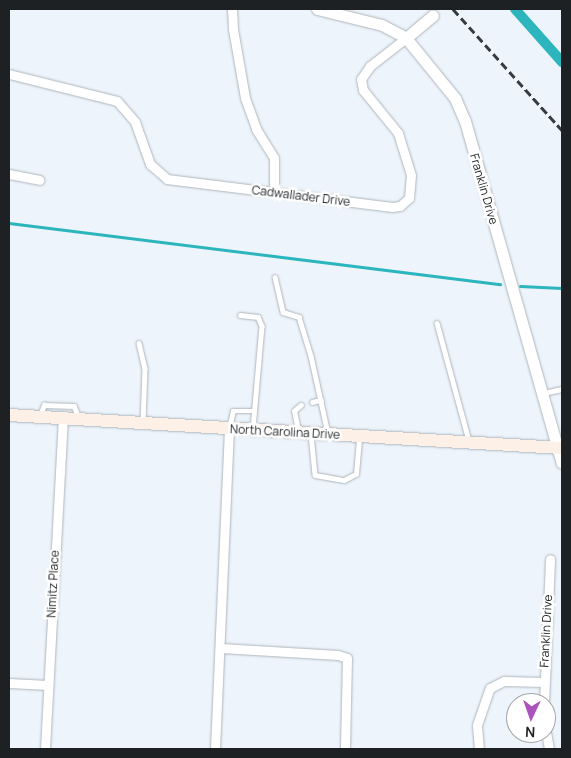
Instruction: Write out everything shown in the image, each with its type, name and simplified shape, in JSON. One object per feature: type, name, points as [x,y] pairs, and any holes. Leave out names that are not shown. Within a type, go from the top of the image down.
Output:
[{"type":"main road","name":"North Carolina Drive","points":[[9,416],[560,447]]},
{"type":"street","points":[[232,9],[233,29],[245,98],[256,129],[274,158],[274,193]]},
{"type":"street","name":"Franklin Drive","points":[[317,9],[382,25],[406,38],[449,89],[465,121],[542,393],[560,447],[562,463]]},
{"type":"street","name":"Cadwallader Drive","points":[[9,74],[117,100],[135,122],[150,164],[167,179],[392,207],[406,203],[412,185],[398,133],[360,85],[370,66],[433,15]]},
{"type":"street","points":[[9,174],[39,180]]},
{"type":"street","name":"Nimitz Place","points":[[45,749],[63,419]]},
{"type":"street","points":[[215,749],[221,648],[229,429]]},
{"type":"street","name":"Franklin Drive","points":[[544,693],[550,559]]},
{"type":"street","points":[[221,648],[345,656],[349,666],[345,749]]},
{"type":"street","points":[[479,749],[477,725],[490,688],[504,681],[544,682]]},
{"type":"street","points":[[9,683],[48,685]]},
{"type":"lane","points":[[275,278],[283,312],[299,317],[328,434]]},
{"type":"lane","points":[[240,315],[258,317],[262,326],[253,430]]},
{"type":"lane","points":[[437,323],[469,442]]},
{"type":"lane","points":[[139,343],[145,368],[143,424]]},
{"type":"lane","points":[[542,393],[562,389]]},
{"type":"lane","points":[[312,402],[321,400]]},
{"type":"lane","points":[[40,417],[44,404],[59,404],[74,406],[79,420]]},
{"type":"lane","points":[[298,432],[294,411],[300,405]]},
{"type":"lane","points":[[229,429],[233,411],[254,411]]},
{"type":"lane","points":[[311,433],[315,475],[344,480],[356,474],[359,436]]},
{"type":"waterway","points":[[515,9],[562,62]]},
{"type":"waterway","points":[[9,223],[500,284]]},
{"type":"waterway","points":[[520,286],[562,288]]},
{"type":"railway","points":[[453,9],[562,130]]}]
